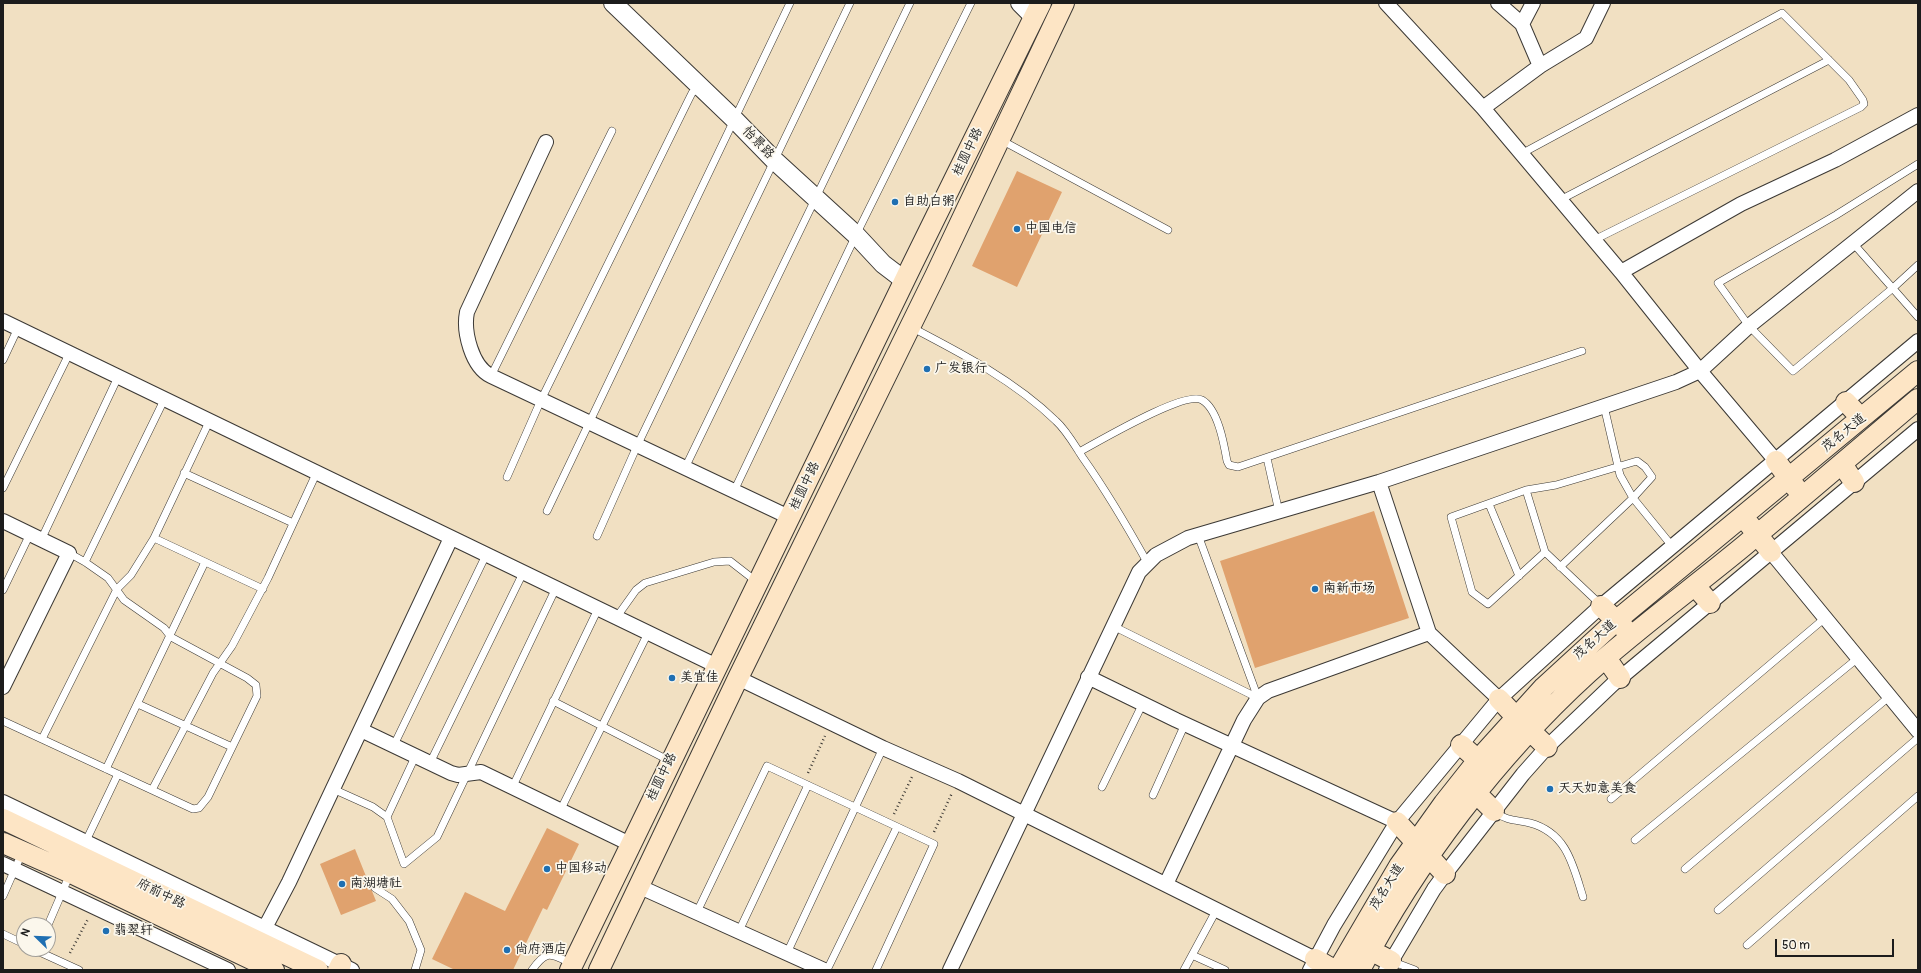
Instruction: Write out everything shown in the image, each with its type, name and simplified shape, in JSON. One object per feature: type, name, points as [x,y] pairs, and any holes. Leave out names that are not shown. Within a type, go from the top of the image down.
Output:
[{"type":"main road","name":"桂圆中路","points":[[599,970],[738,678],[910,327],[1064,3]]},
{"type":"main road","name":"桂圆中路","points":[[572,967],[670,761],[904,280],[1038,10]]},
{"type":"main road","points":[[904,280],[925,294]]},
{"type":"main road","name":"茂名大道","points":[[1360,970],[1396,905],[1422,849],[1462,779],[1516,717],[1550,681],[1617,620],[1918,371]]},
{"type":"main road","points":[[1903,384],[1918,401]]},
{"type":"main road","name":"茂名大道","points":[[1338,970],[1370,914],[1422,849],[1476,794],[1530,731],[1565,696],[1632,636],[1695,586],[1918,401]]},
{"type":"main road","points":[[1846,402],[1861,418]]},
{"type":"main road","points":[[1776,461],[1803,497]]},
{"type":"main road","points":[[1842,464],[1854,482]]},
{"type":"main road","points":[[1743,516],[1771,552]]},
{"type":"main road","points":[[1695,586],[1710,603]]},
{"type":"main road","points":[[1601,606],[1632,636]]},
{"type":"main road","points":[[1606,658],[1620,678]]},
{"type":"main road","points":[[717,666],[738,678]]},
{"type":"main road","points":[[1499,699],[1547,747]]},
{"type":"main road","points":[[1461,744],[1478,760]]},
{"type":"main road","points":[[1462,779],[1494,811]]},
{"type":"main road","name":"府前中路","points":[[3,819],[21,851]]},
{"type":"main road","points":[[1397,822],[1445,874]]},
{"type":"main road","name":"府前中路","points":[[3,843],[21,851],[77,860],[262,934],[318,970]]},
{"type":"main road","name":"府前中路","points":[[77,860],[274,970]]},
{"type":"main road","points":[[1370,950],[1389,965]]},
{"type":"main road","points":[[1313,964],[1334,970]]},
{"type":"street","name":"怡景路","points":[[613,3],[734,119],[774,160],[856,235],[883,264],[904,280]]},
{"type":"street","points":[[1020,3],[1038,10]]},
{"type":"street","points":[[1386,3],[1482,108],[1520,155],[1621,272],[1700,371],[1776,461]]},
{"type":"street","points":[[1498,3],[1522,24],[1540,66]]},
{"type":"street","points":[[1522,24],[1532,3]]},
{"type":"street","points":[[1482,108],[1540,66],[1586,38],[1603,3]]},
{"type":"street","points":[[1621,272],[1741,204],[1835,160],[1918,115]]},
{"type":"street","points":[[546,142],[466,312],[467,331],[472,350],[482,370],[491,376],[637,446],[789,517]]},
{"type":"street","points":[[950,970],[1088,677],[1139,572],[1147,562],[1156,555],[1188,538],[1379,482],[1676,382],[1700,371],[1749,326],[1918,190]]},
{"type":"street","points":[[3,321],[316,474],[717,666]]},
{"type":"street","points":[[738,678],[882,748],[958,781],[1218,909],[1313,964],[1361,878],[1397,822],[1499,699],[1601,606],[1918,341]]},
{"type":"street","points":[[1389,965],[1445,874],[1523,774],[1547,747],[1620,678],[1918,429]]},
{"type":"street","points":[[1379,482],[1429,633],[1499,699]]},
{"type":"street","points":[[3,521],[68,553],[3,687]]},
{"type":"street","points":[[344,968],[262,934],[333,789],[451,538]]},
{"type":"street","points":[[1771,552],[1917,730]]},
{"type":"street","points":[[1166,884],[1231,745],[1251,707],[1258,698],[1268,691],[1429,633]]},
{"type":"street","points":[[1088,677],[1185,724],[1397,822]]},
{"type":"street","points":[[361,730],[451,773],[458,774],[480,772],[630,844]]},
{"type":"street","points":[[3,802],[77,860]]},
{"type":"street","points":[[21,851],[62,892],[228,970]]},
{"type":"street","points":[[638,886],[824,970]]},
{"type":"lane","points":[[547,511],[790,3]]},
{"type":"lane","points":[[597,536],[637,446],[850,3]]},
{"type":"lane","points":[[685,468],[814,198],[910,3]]},
{"type":"lane","points":[[734,491],[856,235],[971,3]]},
{"type":"lane","points":[[1520,155],[1782,13],[1849,80],[1864,102],[1861,107],[1594,240]]},
{"type":"lane","points":[[1559,200],[1829,60]]},
{"type":"lane","points":[[507,477],[541,400],[688,100],[700,86]]},
{"type":"lane","points":[[491,376],[612,131]]},
{"type":"lane","points":[[1000,139],[1168,230]]},
{"type":"lane","points":[[1918,164],[1836,215],[1718,283],[1749,326],[1793,371],[1893,288],[1918,264]]},
{"type":"lane","points":[[1852,242],[1918,317]]},
{"type":"lane","points":[[910,327],[960,353],[1034,402],[1057,422],[1110,497],[1147,562]]},
{"type":"lane","points":[[3,360],[18,328]]},
{"type":"lane","points":[[1079,452],[1184,399],[1200,398],[1209,404],[1216,418],[1229,465],[1238,467],[1582,351]]},
{"type":"lane","points":[[3,488],[69,354]]},
{"type":"lane","points":[[3,590],[36,537],[118,377]]},
{"type":"lane","points":[[86,562],[164,400]]},
{"type":"lane","points":[[1604,406],[1620,475],[1633,498],[1672,546]]},
{"type":"lane","points":[[42,739],[117,589],[131,575],[154,538],[209,422]]},
{"type":"lane","points":[[1267,458],[1279,512]]},
{"type":"lane","points":[[1545,552],[1488,604],[1472,592],[1451,517],[1526,490],[1556,485],[1637,461],[1645,467],[1652,477],[1633,498],[1560,567]]},
{"type":"lane","points":[[184,473],[293,523]]},
{"type":"lane","points":[[152,790],[213,673],[232,646],[263,589],[316,474]]},
{"type":"lane","points":[[1526,490],[1545,552],[1601,606]]},
{"type":"lane","points":[[1489,504],[1519,576]]},
{"type":"lane","points":[[1198,536],[1258,698]]},
{"type":"lane","points":[[154,538],[263,589]]},
{"type":"lane","points":[[3,721],[193,809],[199,808],[208,797],[257,696],[256,685],[247,678],[171,637],[164,628],[124,600],[108,578],[86,562],[68,553]]},
{"type":"lane","points":[[394,745],[486,555]]},
{"type":"lane","points":[[616,618],[632,593],[645,583],[714,562],[730,561],[758,582]]},
{"type":"lane","points":[[106,769],[171,637],[205,562]]},
{"type":"lane","points":[[430,763],[523,573]]},
{"type":"lane","points":[[333,789],[373,807],[387,817],[404,864],[437,837],[556,588]]},
{"type":"lane","points":[[512,788],[598,609]]},
{"type":"lane","points":[[1610,799],[1825,618]]},
{"type":"lane","points":[[1113,626],[1258,698]]},
{"type":"lane","points":[[560,811],[648,633]]},
{"type":"lane","points":[[1635,840],[1858,658]]},
{"type":"lane","points":[[1685,869],[1890,696]]},
{"type":"lane","points":[[553,701],[670,761]]},
{"type":"lane","points":[[1102,787],[1143,703]]},
{"type":"lane","points":[[138,704],[232,747]]},
{"type":"lane","points":[[1153,795],[1185,724]]},
{"type":"lane","points":[[1718,910],[1917,730]]},
{"type":"lane","points":[[787,954],[882,748]]},
{"type":"lane","points":[[387,817],[416,757]]},
{"type":"lane","points":[[696,912],[767,766],[856,806],[934,844],[876,970]]},
{"type":"lane","points":[[51,917],[118,774]]},
{"type":"lane","points":[[739,931],[806,784]]},
{"type":"lane","points":[[1747,945],[1918,796]]},
{"type":"lane","points":[[1494,811],[1501,817],[1531,824],[1546,830],[1558,838],[1571,860],[1583,897]]},
{"type":"lane","points":[[827,970],[897,827]]},
{"type":"lane","points":[[3,896],[21,851]]},
{"type":"lane","points":[[375,888],[392,898],[409,921],[421,950],[415,970]]},
{"type":"lane","points":[[1184,970],[1218,909]]},
{"type":"lane","points":[[3,934],[16,940]]},
{"type":"lane","points":[[532,970],[540,958],[546,954],[552,955],[572,967]]},
{"type":"lane","points":[[1192,955],[1224,970]]},
{"type":"lane","points":[[52,957],[79,970]]},
{"type":"lane","points":[[1389,965],[1415,970]]},
{"type":"path","points":[[806,784],[831,723]]},
{"type":"path","points":[[890,823],[919,763]]},
{"type":"path","points":[[929,841],[958,781]]},
{"type":"path","points":[[65,963],[94,906]]},
{"type":"building","name":"中国电信","points":[[1017,171],[1062,192],[1017,287],[972,266]]},
{"type":"building","name":"南新市场","points":[[1374,511],[1409,618],[1255,668],[1220,561]]},
{"type":"building","points":[[547,828],[579,844],[547,910],[543,908],[513,970],[455,970],[432,959],[465,892],[505,911]]},
{"type":"building","points":[[355,849],[376,901],[341,915],[320,864]]},
{"type":"place","name":"自助白粥","points":[[895,202]]},
{"type":"place","name":"中国电信","points":[[1017,229]]},
{"type":"place","name":"广发银行","points":[[927,369]]},
{"type":"place","name":"南新市场","points":[[1315,589]]},
{"type":"place","name":"美宜佳","points":[[672,678]]},
{"type":"place","name":"天天如意美食","points":[[1550,789]]},
{"type":"place","name":"中国移动","points":[[547,869]]},
{"type":"place","name":"南湖塘社","points":[[342,884]]},
{"type":"place","name":"翡翠轩","points":[[106,931]]},
{"type":"place","name":"尚府酒店","points":[[507,950]]}]
